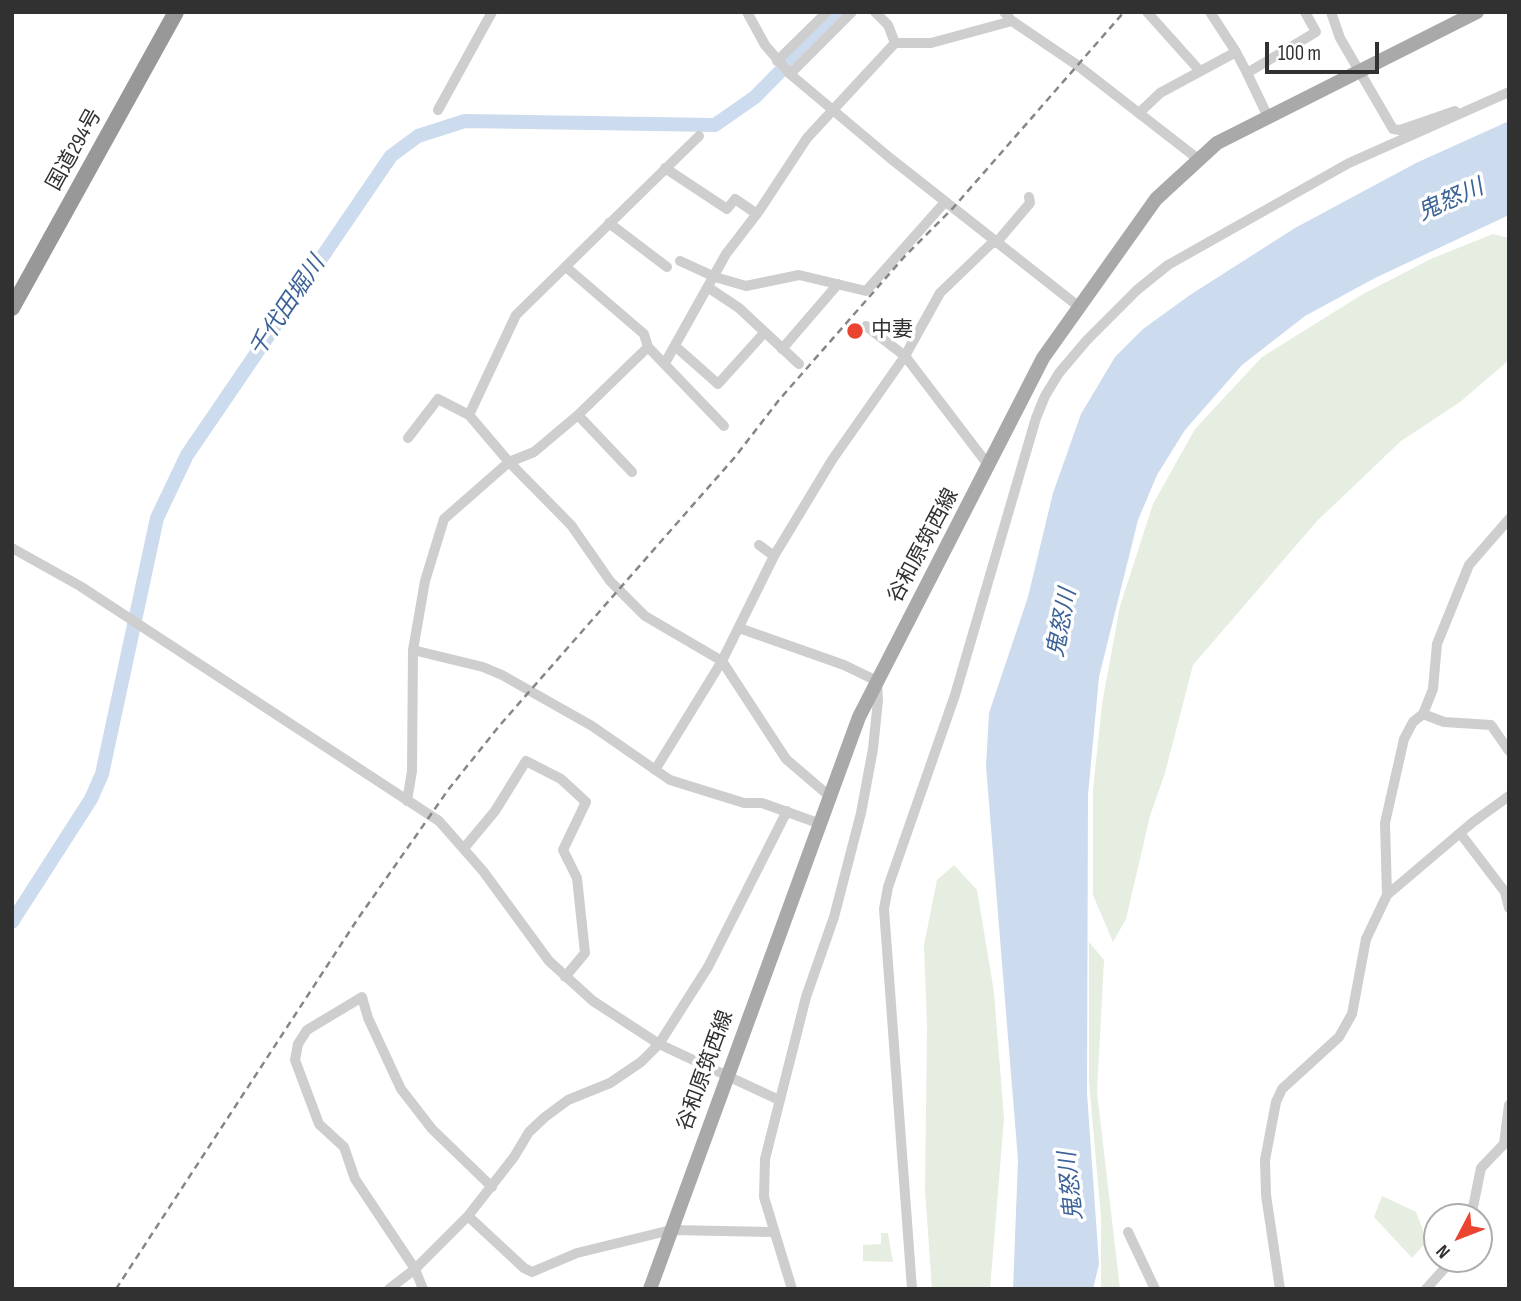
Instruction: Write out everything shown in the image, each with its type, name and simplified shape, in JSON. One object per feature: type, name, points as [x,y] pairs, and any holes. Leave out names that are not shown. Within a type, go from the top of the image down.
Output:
[{"type":"highway","name":"国道294号","points":[[12,287],[164,12]]},
{"type":"highway","name":"国道294号","points":[[12,308],[176,12]]},
{"type":"main road","name":"谷和原筑西線","points":[[650,1289],[828,795],[859,717],[1028,386],[1078,306],[1156,199],[1217,143],[1456,17],[1477,12]]},
{"type":"street","points":[[438,110],[492,12]]},
{"type":"street","points":[[747,12],[765,45],[790,74],[945,202],[1078,306]]},
{"type":"street","points":[[777,61],[827,12]]},
{"type":"street","points":[[790,74],[852,12]]},
{"type":"street","points":[[875,12],[888,25],[895,43]]},
{"type":"street","points":[[1147,12],[1199,70]]},
{"type":"street","points":[[1210,12],[1236,52],[1268,117]]},
{"type":"street","points":[[1247,73],[1316,32],[1305,12]]},
{"type":"street","points":[[1331,12],[1340,37],[1361,69],[1393,129],[1400,130],[1446,113],[1468,110]]},
{"type":"street","points":[[665,363],[726,254],[757,214],[807,138],[895,43],[932,43],[1008,17],[1077,65],[1198,159]]},
{"type":"street","points":[[1140,113],[1160,93],[1236,52]]},
{"type":"street","points":[[912,1289],[884,909],[888,887],[955,695],[1036,418],[1045,396],[1059,373],[1087,340],[1137,290],[1168,265],[1349,163],[1509,92]]},
{"type":"street","points":[[469,415],[516,315],[699,136]]},
{"type":"street","points":[[665,168],[727,209],[735,199],[757,214]]},
{"type":"street","points":[[655,770],[722,662],[774,556],[832,460],[905,356],[940,293],[995,242],[1030,203],[1029,197]]},
{"type":"street","points":[[681,261],[715,277],[746,286],[799,275],[866,291],[945,202]]},
{"type":"street","points":[[609,223],[667,267]]},
{"type":"street","points":[[566,267],[644,334],[648,347],[724,426]]},
{"type":"street","points":[[782,349],[838,284]]},
{"type":"street","points":[[709,288],[738,308],[799,364]]},
{"type":"street","points":[[866,326],[905,356],[989,467]]},
{"type":"street","points":[[675,346],[718,384],[764,333]]},
{"type":"street","points":[[407,801],[412,771],[413,650],[425,581],[444,519],[509,462],[534,452],[578,415],[648,347]]},
{"type":"street","points":[[408,438],[438,399],[469,415],[509,462],[571,525],[610,581],[645,616],[722,662],[786,759],[828,795]]},
{"type":"street","points":[[578,415],[632,471]]},
{"type":"street","points":[[1387,895],[1385,823],[1404,740],[1413,722],[1423,714],[1433,689],[1437,644],[1469,565],[1509,519]]},
{"type":"street","points":[[759,545],[774,556]]},
{"type":"street","points":[[12,548],[80,586],[439,821],[465,848],[509,910],[565,978],[593,1001],[659,1044],[779,1100]]},
{"type":"street","points":[[739,628],[844,665],[877,681],[878,700],[873,749],[861,813],[834,917],[806,997],[765,1159],[764,1197],[772,1231],[792,1289]]},
{"type":"street","points":[[413,650],[483,667],[502,675],[592,726],[670,780],[744,803],[762,803],[818,823]]},
{"type":"street","points":[[1423,714],[1444,722],[1491,726],[1509,751]]},
{"type":"street","points":[[465,848],[495,811],[526,761],[561,779],[586,802],[563,850],[577,878],[585,953],[565,978]]},
{"type":"street","points":[[1280,1289],[1266,1195],[1265,1160],[1276,1102],[1282,1088],[1339,1037],[1352,1014],[1366,939],[1387,895],[1460,833],[1509,796]]},
{"type":"street","points":[[389,1289],[415,1269],[468,1216],[492,1187],[528,1132],[545,1117],[585,1091],[610,1083],[641,1062],[659,1044],[708,967],[787,811]]},
{"type":"street","points":[[1460,833],[1506,892],[1509,908]]},
{"type":"street","points":[[423,1289],[415,1269],[355,1179],[344,1147],[319,1124],[295,1060],[298,1044],[307,1030],[362,997],[368,1018],[401,1088],[432,1129],[492,1187]]},
{"type":"street","points":[[1474,1203],[1481,1168],[1504,1144],[1509,1105]]},
{"type":"street","points":[[468,1216],[524,1268],[532,1272],[577,1253],[671,1230],[772,1231]]},
{"type":"street","points":[[1128,1232],[1155,1289]]},
{"type":"street","points":[[1426,1289],[1440,1273]]},
{"type":"shaded area","points":[[1493,234],[1509,238],[1509,360],[1460,402],[1401,441],[1317,521],[1193,665],[1165,773],[1150,816],[1126,919],[1113,942],[1093,895],[1093,790],[1102,704],[1120,606],[1153,504],[1195,429],[1262,357],[1363,294],[1433,258]]},
{"type":"shaded area","points":[[954,865],[977,890],[994,992],[1004,1119],[990,1289],[932,1289],[925,1190],[927,1027],[924,945],[937,880]]},
{"type":"shaded area","points":[[1089,942],[1104,960],[1097,1092],[1120,1289],[1101,1289],[1101,1217],[1089,1082]]},
{"type":"shaded area","points":[[1382,1196],[1416,1212],[1423,1230],[1423,1246],[1412,1258],[1374,1217]]},
{"type":"shaded area","points":[[881,1233],[888,1233],[893,1262],[863,1261],[863,1245],[881,1244]]},
{"type":"water","name":"鬼怒川","points":[[1509,121],[1509,215],[1375,278],[1305,316],[1242,365],[1185,430],[1157,475],[1138,520],[1099,677],[1088,795],[1087,1093],[1099,1264],[1093,1289],[1013,1289],[1018,1160],[986,766],[989,713],[1028,597],[1053,493],[1081,414],[1115,357],[1143,329],[1190,295],[1295,228],[1416,163]]},
{"type":"waterway","name":"千代田堀川","points":[[12,922],[91,799],[102,774],[157,518],[187,455],[391,156],[418,136],[465,121],[715,125],[755,97],[839,12]]},
{"type":"railway","points":[[116,1289],[357,920],[448,790],[500,725],[735,457],[779,400],[905,256],[953,208],[1124,12]]},
{"type":"place","name":"中妻","points":[[855,331]]}]
